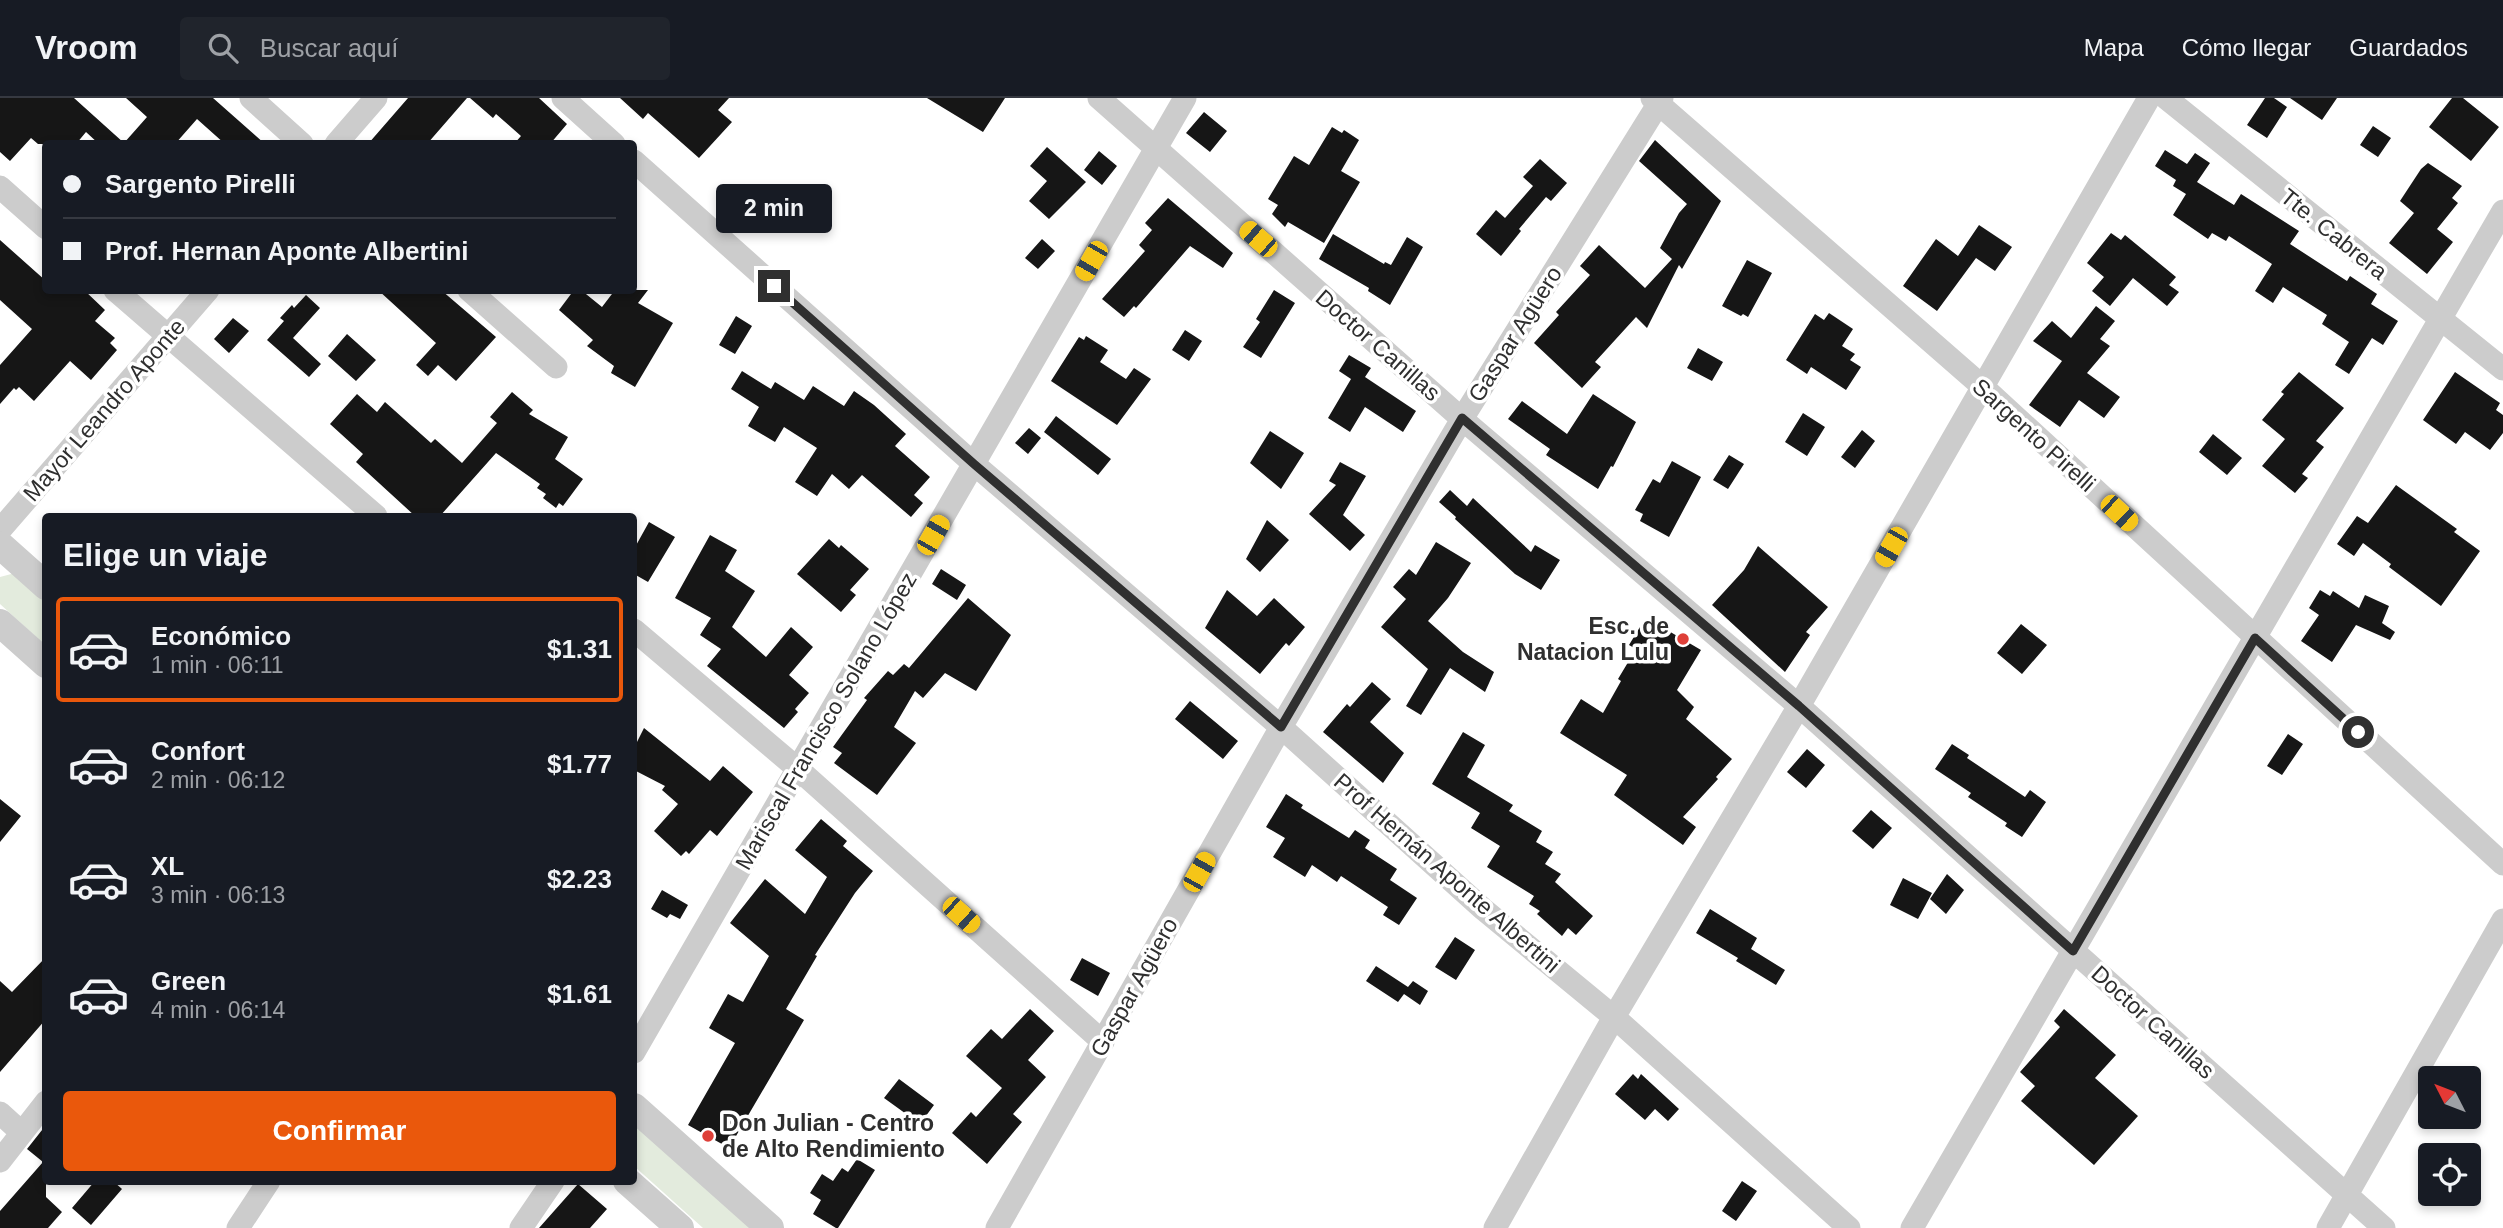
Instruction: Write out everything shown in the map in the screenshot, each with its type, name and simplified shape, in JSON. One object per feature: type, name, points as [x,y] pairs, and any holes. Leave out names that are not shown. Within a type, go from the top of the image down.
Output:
[{"type":"street","points":[[251,98],[298,140]]},
{"type":"street","points":[[339,140],[376,98]]},
{"type":"street","points":[[563,98],[610,140]]},
{"type":"street","name":"Doctor Canillas","points":[[1099,98],[1462,418],[1799,706],[2384,1228]]},
{"type":"street","name":"Mariscal Francisco Solano López","points":[[637,1047],[1185,98]]},
{"type":"street","points":[[1495,1228],[2149,98]]},
{"type":"street","name":"Tte. Cabrera","points":[[2166,98],[2503,369]]},
{"type":"street","name":"Sargento Pirelli","points":[[1658,100],[1983,387],[2503,864]]},
{"type":"street","name":"Gaspar Agüero","points":[[997,1228],[1281,727],[1462,418],[1658,100]]},
{"type":"street","name":"Prof Hernán Aponte Albertini","points":[[637,164],[974,464],[1281,727],[1483,909],[1615,1017],[1849,1228]]},
{"type":"street","points":[[0,187],[42,224]]},
{"type":"street","points":[[1912,1228],[2503,211]]},
{"type":"street","points":[[119,294],[372,513]]},
{"type":"street","name":"Mayor Leandro Aponte","points":[[0,530],[205,294]]},
{"type":"street","points":[[474,294],[556,367]]},
{"type":"street","points":[[0,545],[42,582]]},
{"type":"street","points":[[0,623],[42,660]]},
{"type":"street","points":[[637,633],[798,769],[1103,1042]]},
{"type":"street","points":[[2328,1228],[2503,920]]},
{"type":"street","points":[[0,1161],[42,1107]]},
{"type":"street","points":[[637,1110],[770,1228]]},
{"type":"street","points":[[0,1114],[22,1133]]},
{"type":"street","points":[[238,1228],[266,1185]]},
{"type":"street","points":[[521,1228],[550,1185]]},
{"type":"street","points":[[632,1185],[680,1228]]},
{"type":"shaded area","points":[[15,573],[42,597],[42,642],[0,604],[0,577]]},
{"type":"shaded area","points":[[637,1125],[752,1228],[703,1228],[637,1169]]},
{"type":"building","points":[[0,98],[74,98],[121,140],[95,140],[86,132],[79,140],[42,140],[42,144],[38,144],[31,138],[10,161],[0,152]]},
{"type":"building","points":[[126,98],[213,98],[260,140],[221,140],[197,119],[179,140],[127,140],[147,117]]},
{"type":"building","points":[[408,98],[467,98],[430,140],[371,140]]},
{"type":"building","points":[[470,98],[539,98],[567,124],[553,140],[518,140],[521,136],[496,114],[493,118]]},
{"type":"building","points":[[620,98],[729,98],[718,110],[732,122],[699,158],[648,113],[643,119]]},
{"type":"building","points":[[927,98],[1005,98],[983,132]]},
{"type":"building","points":[[2265,98],[2274,98],[2287,107],[2267,138],[2247,125]]},
{"type":"building","points":[[2290,98],[2337,98],[2322,120]]},
{"type":"building","points":[[2452,98],[2463,98],[2499,127],[2471,161],[2429,127]]},
{"type":"building","points":[[1204,112],[1227,131],[1210,152],[1186,133]]},
{"type":"building","points":[[2373,126],[2391,138],[2378,157],[2360,145]]},
{"type":"building","points":[[1332,127],[1342,133],[1344,130],[1359,140],[1341,171],[1360,182],[1324,243],[1288,222],[1285,227],[1272,214],[1278,205],[1268,199],[1294,156],[1309,165]]},
{"type":"building","points":[[1655,140],[1721,201],[1682,269],[1679,265],[1647,328],[1636,317],[1595,362],[1601,367],[1582,388],[1534,343],[1559,315],[1556,312],[1590,275],[1580,266],[1599,245],[1645,288],[1672,259],[1660,248],[1679,213],[1687,204],[1639,161]]},
{"type":"building","points":[[1047,147],[1086,182],[1049,219],[1029,201],[1047,181],[1030,166]]},
{"type":"building","points":[[2165,150],[2187,164],[2195,153],[2210,163],[2197,182],[2234,205],[2241,194],[2299,231],[2290,244],[2347,281],[2350,276],[2377,294],[2371,304],[2398,321],[2383,345],[2372,338],[2349,374],[2335,365],[2349,342],[2322,324],[2327,315],[2283,287],[2273,303],[2255,291],[2272,264],[2229,236],[2226,241],[2212,233],[2208,239],[2173,215],[2186,194],[2173,186],[2176,180],[2155,166]]},
{"type":"building","points":[[1099,151],[1117,166],[1102,185],[1084,170]]},
{"type":"building","points":[[1540,159],[1567,183],[1551,201],[1546,197],[1501,256],[1476,234],[1496,210],[1505,218],[1533,186],[1523,177]]},
{"type":"building","points":[[2428,163],[2462,186],[2452,198],[2458,203],[2437,229],[2453,242],[2427,274],[2389,243],[2414,213],[2400,201]]},
{"type":"building","points":[[1168,198],[1233,253],[1223,268],[1190,246],[1136,308],[1134,306],[1124,317],[1102,299],[1145,251],[1139,245],[1152,230],[1145,223]]},
{"type":"building","points":[[1979,225],[2012,247],[1995,271],[1976,258],[1937,311],[1903,286],[1936,239],[1958,256]]},
{"type":"building","points":[[2111,233],[2121,240],[2125,235],[2176,277],[2169,285],[2179,292],[2167,306],[2133,278],[2110,306],[2092,291],[2104,277],[2087,263]]},
{"type":"building","points":[[1333,234],[1384,264],[1385,262],[1391,265],[1407,237],[1423,247],[1390,305],[1368,291],[1369,288],[1319,259]]},
{"type":"building","points":[[1042,239],[1055,251],[1038,269],[1025,258]]},
{"type":"building","points":[[0,240],[42,277],[42,294],[88,294],[105,310],[95,321],[115,338],[110,343],[117,350],[91,380],[70,361],[34,401],[19,387],[16,390],[14,388],[0,404],[0,365],[32,329],[0,300]]},
{"type":"building","points":[[1747,260],[1772,273],[1748,317],[1722,306]]},
{"type":"building","points":[[637,290],[648,290],[638,303],[673,323],[635,387],[611,373],[614,366],[587,346],[593,340],[559,310],[571,294],[586,294],[602,307],[612,294],[637,294]]},
{"type":"building","points":[[1274,290],[1295,303],[1261,358],[1243,347],[1260,322],[1256,319]]},
{"type":"building","points":[[382,294],[446,294],[496,337],[456,381],[438,365],[428,376],[416,365],[436,343]]},
{"type":"building","points":[[306,295],[320,308],[293,338],[321,364],[309,377],[267,340],[284,321],[280,318]]},
{"type":"building","points":[[2096,306],[2115,321],[2100,339],[2110,346],[2087,373],[2120,397],[2104,418],[2079,400],[2060,427],[2029,405],[2062,361],[2033,341],[2052,321],[2071,338]]},
{"type":"building","points":[[1829,313],[1853,329],[1842,346],[1855,354],[1850,360],[1861,367],[1846,390],[1811,367],[1807,374],[1786,360],[1815,314],[1824,320]]},
{"type":"building","points":[[736,316],[752,326],[735,354],[719,345]]},
{"type":"building","points":[[233,318],[249,331],[229,353],[214,339]]},
{"type":"building","points":[[1185,330],[1202,341],[1189,361],[1172,350]]},
{"type":"building","points":[[347,334],[376,360],[356,381],[328,356]]},
{"type":"building","points":[[1086,336],[1108,350],[1100,362],[1126,379],[1134,368],[1151,379],[1117,425],[1051,381],[1079,337],[1084,340]]},
{"type":"building","points":[[1698,348],[1723,362],[1712,381],[1687,368]]},
{"type":"building","points":[[1349,355],[1371,368],[1365,377],[1416,411],[1403,432],[1365,407],[1350,432],[1328,418],[1351,379],[1339,371]]},
{"type":"building","points":[[742,371],[771,389],[775,382],[804,400],[813,386],[844,406],[854,391],[874,405],[906,434],[895,446],[930,477],[914,495],[923,503],[911,517],[862,475],[849,489],[832,474],[817,496],[795,482],[817,448],[784,427],[775,442],[748,426],[759,407],[731,389]]},
{"type":"building","points":[[2299,372],[2344,408],[2316,441],[2324,447],[2302,474],[2308,478],[2295,493],[2262,466],[2285,439],[2262,420]]},
{"type":"building","points":[[2455,372],[2500,403],[2496,410],[2503,415],[2503,433],[2490,450],[2465,432],[2456,444],[2423,420]]},
{"type":"building","points":[[512,392],[533,410],[529,414],[568,437],[555,459],[583,479],[563,506],[559,503],[556,508],[543,498],[546,494],[537,488],[540,484],[496,453],[443,513],[412,513],[356,462],[363,454],[330,424],[357,394],[377,412],[385,402],[431,443],[435,439],[462,463],[497,423],[490,417]]},
{"type":"building","points":[[1593,394],[1636,422],[1613,467],[1611,466],[1598,489],[1546,455],[1550,449],[1508,419],[1522,401],[1567,434]]},
{"type":"building","points":[[1803,413],[1825,427],[1807,456],[1785,442]]},
{"type":"building","points":[[1056,416],[1111,459],[1098,475],[1044,432]]},
{"type":"building","points":[[1029,428],[1041,438],[1028,454],[1015,443]]},
{"type":"building","points":[[1862,430],[1875,441],[1855,468],[1841,457]]},
{"type":"building","points":[[1270,431],[1304,453],[1281,489],[1250,463]]},
{"type":"building","points":[[2213,434],[2242,458],[2227,475],[2199,452]]},
{"type":"building","points":[[1729,455],[1744,464],[1728,489],[1713,480]]},
{"type":"building","points":[[1672,461],[1701,477],[1669,537],[1640,521],[1643,514],[1635,510],[1653,479],[1660,483]]},
{"type":"building","points":[[1340,462],[1366,476],[1343,515],[1365,535],[1350,551],[1309,514],[1336,485],[1329,481]]},
{"type":"building","points":[[2396,485],[2457,529],[2454,532],[2480,551],[2441,606],[2389,567],[2391,564],[2363,543],[2354,556],[2337,544],[2357,516],[2368,523]]},
{"type":"building","points":[[1450,490],[1467,506],[1473,498],[1531,552],[1535,545],[1560,560],[1541,590],[1515,574],[1439,502]]},
{"type":"building","points":[[1267,520],[1289,540],[1260,572],[1246,559]]},
{"type":"building","points":[[649,522],[675,537],[648,582],[637,576],[637,544]]},
{"type":"building","points":[[710,535],[737,550],[725,571],[755,591],[732,627],[766,657],[791,627],[813,647],[789,675],[809,693],[784,728],[707,666],[721,649],[700,635],[711,618],[675,598]]},
{"type":"building","points":[[829,539],[839,548],[841,545],[869,569],[850,590],[856,595],[841,612],[797,574]]},
{"type":"building","points":[[1436,542],[1471,563],[1448,598],[1428,621],[1463,652],[1494,672],[1485,692],[1450,668],[1421,715],[1406,706],[1428,669],[1381,627],[1406,599],[1393,587],[1409,569],[1416,575]]},
{"type":"building","points":[[1758,546],[1828,607],[1806,632],[1810,635],[1785,672],[1712,605],[1744,570]]},
{"type":"building","points":[[941,569],[966,585],[957,600],[932,584]]},
{"type":"building","points":[[1227,590],[1257,616],[1274,598],[1305,627],[1289,646],[1286,643],[1260,674],[1205,628]]},
{"type":"building","points":[[2320,590],[2330,596],[2333,591],[2359,608],[2365,595],[2389,606],[2382,623],[2395,632],[2390,640],[2356,625],[2332,662],[2301,641],[2319,615],[2309,608]]},
{"type":"building","points":[[968,598],[1011,635],[976,691],[945,673],[923,698],[915,691],[894,727],[916,743],[877,795],[834,763],[842,753],[833,747],[867,700],[864,698],[888,671],[893,675],[904,664],[909,668]]},
{"type":"building","points":[[1643,622],[1665,634],[1667,630],[1701,650],[1677,690],[1694,707],[1686,719],[1732,759],[1716,777],[1718,779],[1683,817],[1696,827],[1683,845],[1614,795],[1627,775],[1560,733],[1581,699],[1603,713],[1621,681],[1618,679],[1636,649],[1629,645]]},
{"type":"building","points":[[2021,624],[2047,645],[2022,674],[1997,653]]},
{"type":"building","points":[[1372,682],[1391,699],[1370,722],[1404,753],[1383,783],[1323,732],[1347,704],[1350,707]]},
{"type":"building","points":[[1190,701],[1238,741],[1223,759],[1175,719]]},
{"type":"building","points":[[644,728],[710,781],[723,766],[753,792],[717,836],[710,830],[689,854],[686,851],[681,856],[654,831],[678,804],[662,790],[665,786],[637,772],[637,742]]},
{"type":"building","points":[[1463,732],[1485,745],[1467,777],[1513,805],[1509,811],[1542,831],[1536,842],[1553,852],[1545,864],[1561,874],[1555,882],[1593,916],[1576,935],[1568,928],[1562,936],[1537,914],[1540,911],[1529,904],[1534,896],[1487,867],[1500,846],[1471,828],[1480,813],[1432,784]]},
{"type":"building","points":[[2288,734],[2303,744],[2282,775],[2267,766]]},
{"type":"building","points":[[1952,744],[1969,755],[1967,758],[2025,797],[2030,790],[2046,802],[2022,837],[2005,826],[2007,823],[1968,797],[1971,793],[1935,769]]},
{"type":"building","points":[[1807,749],[1825,765],[1806,788],[1787,772]]},
{"type":"building","points":[[1286,794],[1303,805],[1301,808],[1349,838],[1355,830],[1370,840],[1365,848],[1397,869],[1390,880],[1417,898],[1399,925],[1383,915],[1388,907],[1341,876],[1337,882],[1312,865],[1305,877],[1273,857],[1285,838],[1266,827]]},
{"type":"building","points":[[0,799],[21,816],[0,842]]},
{"type":"building","points":[[1871,810],[1892,828],[1873,849],[1852,831]]},
{"type":"building","points":[[821,819],[847,841],[843,846],[873,871],[855,893],[815,955],[817,956],[786,1009],[804,1020],[729,1148],[688,1125],[735,1043],[709,1028],[728,994],[743,1002],[769,956],[730,923],[765,879],[805,914],[827,877],[795,850]]},
{"type":"building","points":[[1947,874],[1964,890],[1946,914],[1930,899]]},
{"type":"building","points":[[1903,878],[1932,893],[1918,919],[1890,905]]},
{"type":"building","points":[[662,890],[688,905],[680,919],[670,914],[667,918],[651,909]]},
{"type":"building","points":[[1710,909],[1757,938],[1751,949],[1785,970],[1776,985],[1696,933]]},
{"type":"building","points":[[1455,937],[1475,950],[1456,980],[1435,967]]},
{"type":"building","points":[[1082,958],[1110,973],[1098,996],[1070,980]]},
{"type":"building","points":[[42,961],[42,1024],[0,1072],[0,981],[12,992]]},
{"type":"building","points":[[1376,966],[1408,987],[1413,981],[1428,991],[1420,1005],[1404,994],[1398,1002],[1366,981]]},
{"type":"building","points":[[1030,1009],[1054,1031],[1028,1060],[1046,1077],[1013,1114],[1022,1122],[987,1164],[952,1133],[971,1112],[976,1117],[1002,1088],[966,1056],[991,1029],[1002,1039]]},
{"type":"building","points":[[2064,1009],[2116,1055],[2095,1078],[2138,1116],[2094,1165],[2021,1101],[2035,1086],[2020,1072],[2060,1027],[2054,1021]]},
{"type":"building","points":[[1633,1074],[1638,1079],[1641,1074],[1679,1109],[1668,1121],[1655,1109],[1645,1120],[1615,1094]]},
{"type":"building","points":[[899,1079],[934,1105],[920,1124],[884,1098]]},
{"type":"building","points":[[42,1130],[42,1161],[27,1149]]},
{"type":"building","points":[[857,1159],[875,1170],[836,1228],[813,1214],[821,1200],[810,1193],[822,1174],[833,1181],[842,1168],[848,1172]]},
{"type":"building","points":[[42,1163],[42,1185],[46,1185],[46,1197],[62,1212],[48,1228],[0,1228],[0,1211]]},
{"type":"building","points":[[1742,1181],[1757,1191],[1736,1221],[1722,1211]]},
{"type":"building","points":[[92,1185],[118,1185],[122,1189],[91,1225],[72,1208]]},
{"type":"building","points":[[577,1185],[607,1209],[590,1228],[539,1228]]},
{"type":"place","name":"Esc. de Natacion Lulu","points":[[1683,639]]},
{"type":"place","name":"Don Julian - Centro de Alto Rendimiento","points":[[708,1136]]},
{"type":"route","points":[[774,286],[974,464],[1281,727],[1462,418],[1799,706],[2073,951],[2255,638],[2358,732]]}]
